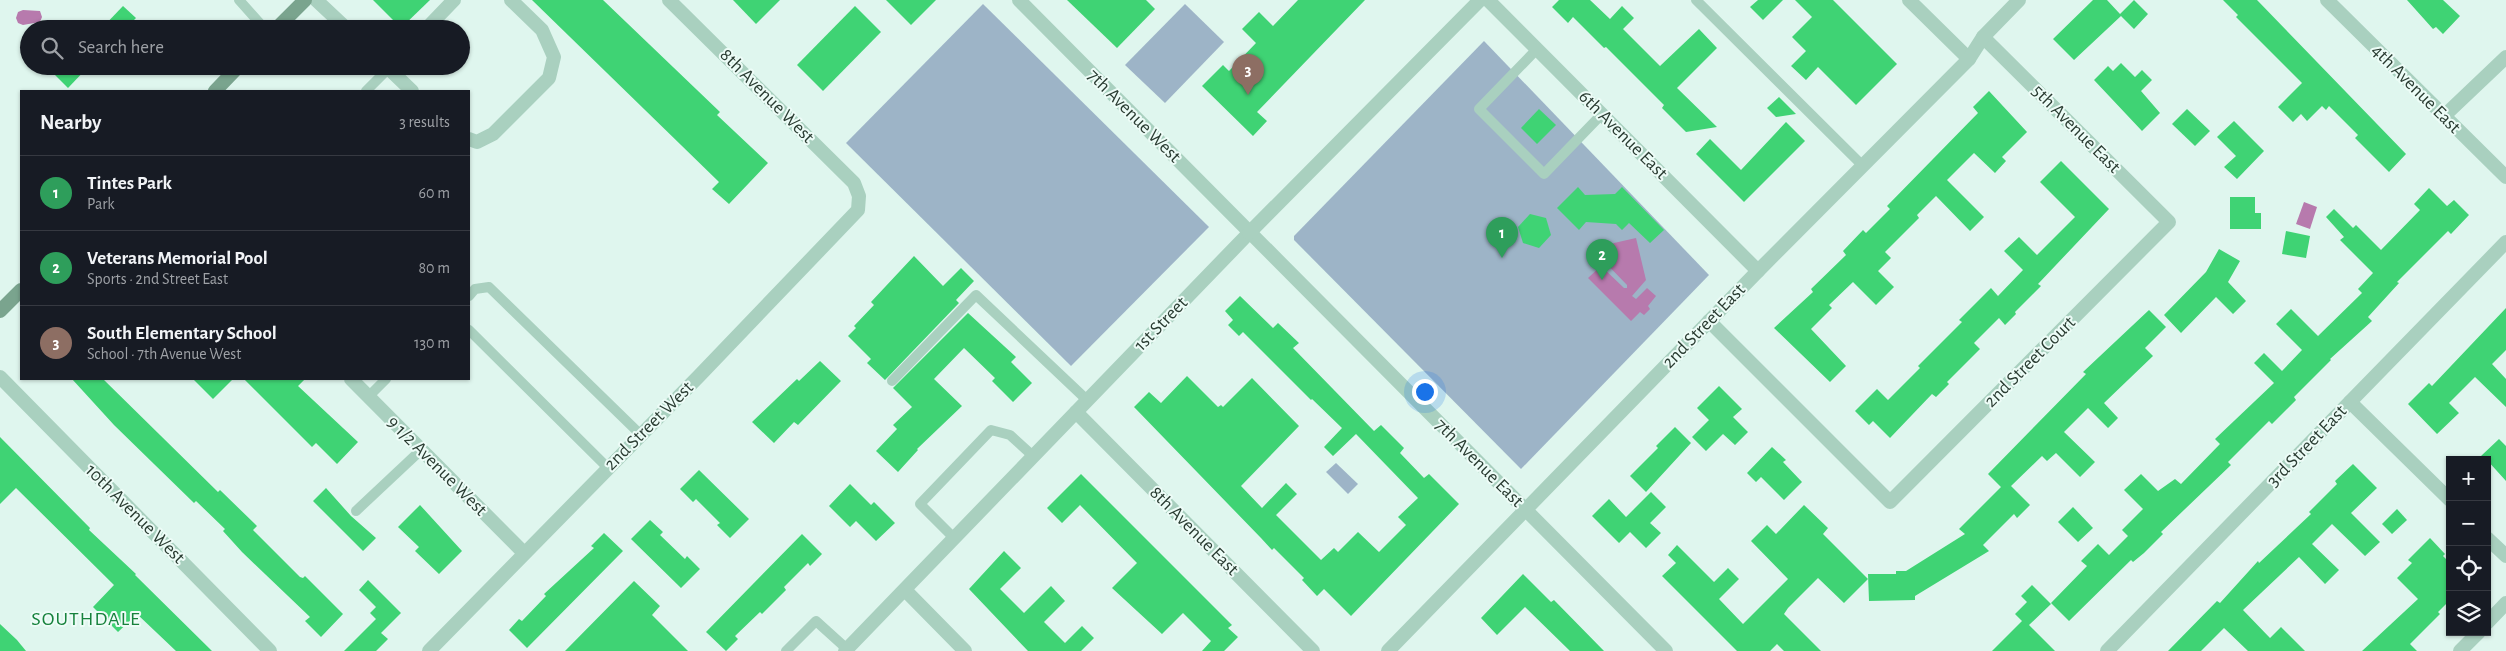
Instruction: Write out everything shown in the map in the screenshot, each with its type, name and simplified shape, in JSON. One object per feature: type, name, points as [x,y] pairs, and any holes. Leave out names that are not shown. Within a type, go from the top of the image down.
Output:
[{"type":"main road","points":[[285,20],[305,0]]},
{"type":"main road","points":[[216,90],[230,75]]},
{"type":"main road","points":[[2,306],[20,291]]},
{"type":"street","points":[[316,0],[337,20]]},
{"type":"street","points":[[435,20],[454,0]]},
{"type":"street","points":[[470,139],[477,142],[493,134],[549,78],[554,57],[542,30],[511,0]]},
{"type":"street","name":"8th Avenue West","points":[[669,0],[854,182],[859,196]]},
{"type":"street","name":"7th Avenue West","points":[[1019,0],[1249,233]]},
{"type":"street","name":"1st Street","points":[[846,650],[1249,233],[1480,0]]},
{"type":"street","name":"6th Avenue East","points":[[1488,0],[1758,271]]},
{"type":"street","points":[[1909,0],[1969,59]]},
{"type":"street","name":"2nd Street East","points":[[1388,651],[1758,271],[1969,59],[1983,37],[2019,0]]},
{"type":"street","name":"4th Avenue East","points":[[2327,0],[2506,177]]},
{"type":"street","name":"5th Avenue East","points":[[1983,37],[2169,222]]},
{"type":"street","points":[[2444,116],[2506,57]]},
{"type":"street","points":[[396,75],[411,90]]},
{"type":"street","name":"2nd Street West","points":[[430,651],[854,216],[858,210],[859,196]]},
{"type":"street","name":"2nd Street Court","points":[[1709,321],[1890,502],[2169,222]]},
{"type":"street","name":"7th Avenue East","points":[[1249,233],[1666,651]]},
{"type":"street","name":"3rd Street East","points":[[2107,651],[2506,242]]},
{"type":"street","name":"10th Avenue West","points":[[0,377],[270,651]]},
{"type":"street","name":"9 1/2 Avenue West","points":[[351,380],[524,553]]},
{"type":"street","points":[[2350,402],[2446,496]]},
{"type":"street","name":"8th Avenue East","points":[[1076,412],[1312,651]]},
{"type":"street","points":[[2491,542],[2506,556]]},
{"type":"street","points":[[905,590],[965,651]]},
{"type":"street","points":[[2491,619],[2506,603]]},
{"type":"street","points":[[2460,651],[2474,636]]},
{"type":"lane","points":[[239,0],[257,20]]},
{"type":"lane","points":[[1696,0],[1863,166]]},
{"type":"lane","points":[[1537,50],[1479,109],[1544,174],[1602,114]]},
{"type":"lane","points":[[367,90],[381,75]]},
{"type":"lane","points":[[470,295],[475,289],[489,287],[641,435]]},
{"type":"lane","points":[[892,381],[976,295],[1087,400]]},
{"type":"lane","points":[[470,331],[608,468]]},
{"type":"lane","points":[[368,396],[385,380]]},
{"type":"lane","points":[[954,538],[920,504],[991,430],[1010,435],[1034,456]]},
{"type":"lane","points":[[356,511],[421,450]]},
{"type":"lane","points":[[786,651],[816,621],[846,650]]},
{"type":"shaded area","points":[[983,4],[1209,227],[1071,366],[846,143]]},
{"type":"shaded area","points":[[1185,4],[1224,42],[1165,103],[1125,65]]},
{"type":"shaded area","points":[[23,10],[40,11],[42,17],[41,20],[20,20],[20,24],[16,18],[18,12]]},
{"type":"shaded area","points":[[1484,41],[1709,275],[1521,469],[1294,240],[1294,236]]},
{"type":"shaded area","points":[[2304,202],[2317,207],[2310,229],[2296,224]]},
{"type":"shaded area","points":[[1636,238],[1646,280],[1632,296],[1636,299],[1647,288],[1656,296],[1648,306],[1650,309],[1644,315],[1640,312],[1631,321],[1588,278],[1601,266],[1624,288],[1627,288],[1627,285],[1597,254],[1614,243]]},
{"type":"shaded area","points":[[1336,463],[1358,484],[1348,494],[1326,472]]},
{"type":"building","points":[[373,0],[430,0],[409,20],[393,20]]},
{"type":"building","points":[[532,0],[603,0],[720,112],[717,115],[768,163],[729,204],[712,189],[719,182]]},
{"type":"building","points":[[733,0],[780,0],[756,24]]},
{"type":"building","points":[[886,0],[936,0],[911,25]]},
{"type":"building","points":[[1067,0],[1146,0],[1155,9],[1117,48]]},
{"type":"building","points":[[1298,0],[1365,0],[1257,112],[1267,121],[1253,136],[1202,86],[1223,65],[1229,71],[1256,43],[1242,29],[1259,12],[1273,26]]},
{"type":"building","points":[[1559,0],[1590,0],[1610,19],[1622,6],[1634,18],[1623,29],[1660,66],[1699,29],[1717,48],[1677,88],[1717,127],[1686,132],[1662,108],[1664,105],[1606,47],[1604,48],[1573,17],[1568,23],[1552,7]]},
{"type":"building","points":[[1758,0],[1783,0],[1763,20],[1750,7]]},
{"type":"building","points":[[1795,0],[1833,0],[1897,64],[1856,105],[1818,67],[1806,80],[1791,66],[1806,51],[1792,37],[1812,17]]},
{"type":"building","points":[[2093,0],[2107,0],[2120,14],[2134,0],[2148,14],[2134,29],[2121,16],[2074,60],[2053,39]]},
{"type":"building","points":[[2223,0],[2257,0],[2406,154],[2389,172],[2355,138],[2358,135],[2329,106],[2326,110],[2322,106],[2307,121],[2301,114],[2293,122],[2278,107],[2302,83],[2236,17],[2238,15]]},
{"type":"building","points":[[2407,0],[2443,0],[2460,16],[2443,34],[2436,27],[2433,29]]},
{"type":"building","points":[[123,6],[136,18],[134,20],[110,20]]},
{"type":"building","points":[[855,6],[881,32],[823,91],[797,65]]},
{"type":"building","points":[[2121,63],[2135,77],[2142,70],[2152,80],[2141,91],[2160,113],[2142,131],[2094,80],[2108,66],[2113,71]]},
{"type":"building","points":[[55,75],[80,75],[68,88]]},
{"type":"building","points":[[1989,91],[2027,132],[2002,157],[2006,161],[1995,173],[1974,153],[1947,180],[1984,217],[1970,231],[1936,196],[1917,215],[1919,218],[1885,252],[1891,258],[1878,271],[1894,287],[1876,305],[1853,282],[1829,305],[1832,308],[1811,329],[1846,366],[1830,382],[1774,328],[1813,292],[1811,289],[1846,255],[1843,251],[1863,230],[1866,233],[1890,209],[1887,206],[1978,113],[1973,107]]},
{"type":"building","points":[[1779,97],[1796,114],[1776,117],[1767,108]]},
{"type":"building","points":[[1539,109],[1556,125],[1537,144],[1521,128]]},
{"type":"building","points":[[2187,109],[2210,131],[2195,146],[2172,124]]},
{"type":"building","points":[[2234,121],[2264,151],[2237,179],[2224,167],[2236,156],[2217,137]]},
{"type":"building","points":[[1786,122],[1805,141],[1744,202],[1696,154],[1710,139],[1741,170]]},
{"type":"building","points":[[2061,161],[2109,209],[2038,284],[2041,286],[2005,325],[1999,318],[1974,343],[1980,349],[1947,382],[1949,384],[1936,397],[1932,394],[1890,438],[1873,421],[1869,425],[1855,411],[1877,389],[1888,400],[1920,368],[1918,366],[1962,322],[1959,320],[1991,288],[1998,296],[2023,270],[2004,251],[2019,237],[2037,255],[2075,217],[2040,182]]},
{"type":"building","points":[[1578,187],[1585,195],[1615,194],[1622,187],[1664,230],[1650,243],[1629,223],[1622,230],[1616,224],[1586,222],[1579,230],[1557,208]]},
{"type":"building","points":[[2429,188],[2447,206],[2454,200],[2469,215],[2451,234],[2448,231],[2397,282],[2399,283],[2368,317],[2372,321],[2330,359],[2294,397],[2296,400],[2272,424],[2269,421],[2228,462],[2231,465],[2161,532],[2163,534],[2144,553],[2133,562],[2131,560],[2069,621],[2051,603],[2087,566],[2081,561],[2098,544],[2109,555],[2128,536],[2122,530],[2143,509],[2124,490],[2141,474],[2158,491],[2175,479],[2181,484],[2220,444],[2215,439],[2274,383],[2254,363],[2264,353],[2282,371],[2302,350],[2276,324],[2291,309],[2318,336],[2362,293],[2358,289],[2373,273],[2340,240],[2344,237],[2326,217],[2334,209],[2353,228],[2356,225],[2381,250],[2420,210],[2414,204]]},
{"type":"building","points":[[2230,197],[2255,197],[2255,213],[2261,213],[2261,229],[2230,229]]},
{"type":"building","points":[[1530,214],[1546,218],[1551,235],[1539,248],[1523,243],[1518,227]]},
{"type":"building","points":[[2286,231],[2310,236],[2306,258],[2282,254]]},
{"type":"building","points":[[2219,249],[2240,261],[2228,282],[2246,301],[2233,314],[2216,297],[2181,333],[2164,315],[2206,272]]},
{"type":"building","points":[[914,256],[943,286],[961,268],[974,281],[956,300],[959,303],[885,380],[867,363],[871,359],[848,336],[856,328],[854,326],[874,305],[871,302]]},
{"type":"building","points":[[1240,296],[1273,328],[1278,323],[1299,343],[1293,348],[1374,431],[1381,425],[1404,448],[1400,453],[1424,478],[1429,474],[1459,504],[1351,616],[1324,589],[1317,596],[1302,580],[1304,578],[1274,548],[1272,550],[1134,407],[1149,392],[1161,403],[1187,376],[1218,407],[1221,405],[1223,407],[1252,378],[1299,426],[1241,486],[1262,508],[1286,483],[1297,494],[1276,515],[1321,560],[1334,548],[1338,552],[1358,532],[1379,552],[1406,525],[1398,517],[1418,498],[1356,434],[1333,456],[1324,447],[1342,428],[1243,332],[1239,336],[1228,325],[1233,320],[1225,311]]},
{"type":"building","points":[[2506,308],[2506,350],[2492,364],[2506,379],[2506,407],[2475,377],[2449,403],[2459,413],[2437,434],[2408,404],[2429,383],[2432,386]]},
{"type":"building","points":[[2149,310],[2166,327],[2145,348],[2153,356],[2104,403],[2118,418],[2108,428],[2088,408],[2064,432],[2095,462],[2080,477],[2056,453],[2047,461],[2042,456],[2011,486],[2030,505],[2017,518],[2014,514],[1983,545],[1989,551],[1915,596],[1915,600],[1869,601],[1868,574],[1896,574],[1896,571],[1906,571],[1965,534],[1959,529],[2001,487],[1988,474],[2086,374],[2083,372]]},
{"type":"building","points":[[968,313],[1016,357],[1011,362],[1032,383],[1013,402],[992,381],[995,378],[964,348],[934,379],[962,406],[917,449],[898,472],[876,451],[897,429],[893,425],[912,407],[893,388]]},
{"type":"building","points":[[820,361],[841,381],[798,425],[794,422],[774,443],[752,422],[797,379],[799,381]]},
{"type":"building","points":[[73,380],[104,380],[218,492],[220,490],[257,526],[253,530],[300,577],[303,578],[305,576],[343,614],[321,637],[305,621],[310,617],[242,552],[223,531],[225,529],[196,501],[194,503],[114,425]]},
{"type":"building","points":[[194,380],[232,380],[213,399]]},
{"type":"building","points":[[245,380],[304,380],[298,386],[358,442],[337,464],[316,443],[312,447]]},
{"type":"building","points":[[1719,386],[1742,409],[1733,417],[1748,432],[1735,445],[1723,434],[1706,451],[1692,437],[1709,420],[1697,408]]},
{"type":"building","points":[[1675,427],[1691,443],[1646,492],[1630,476],[1658,448],[1656,446]]},
{"type":"building","points":[[0,437],[90,528],[89,530],[136,574],[212,651],[176,651],[137,614],[118,632],[93,607],[114,585],[16,488],[0,504]]},
{"type":"building","points":[[2499,439],[2506,446],[2506,481],[2491,464],[2491,456],[2481,456]]},
{"type":"building","points":[[1772,447],[1786,460],[1783,462],[1802,482],[1784,500],[1761,477],[1756,482],[1747,473]]},
{"type":"building","points":[[2353,464],[2377,488],[2351,513],[2380,542],[2365,556],[2332,524],[2312,544],[2339,570],[2325,584],[2299,557],[2243,610],[2270,638],[2281,627],[2305,651],[2248,651],[2224,628],[2201,651],[2168,651],[2217,601],[2220,603],[2258,561],[2259,563],[2311,514],[2309,512],[2337,484],[2335,481]]},
{"type":"building","points":[[699,470],[749,519],[730,538],[717,525],[720,523],[696,499],[693,502],[680,489]]},
{"type":"building","points":[[1081,474],[1232,625],[1228,628],[1238,637],[1224,651],[1202,651],[1211,641],[1183,613],[1162,634],[1112,588],[1137,563],[1080,505],[1062,523],[1047,508]]},
{"type":"building","points":[[850,484],[871,505],[874,502],[895,523],[876,541],[856,521],[850,527],[829,506]]},
{"type":"building","points":[[326,488],[351,516],[376,538],[363,551],[313,501]]},
{"type":"building","points":[[1651,492],[1666,507],[1650,523],[1661,533],[1646,548],[1630,532],[1619,543],[1592,516],[1609,499],[1626,517]]},
{"type":"building","points":[[420,505],[462,551],[439,574],[415,551],[419,547],[398,527]]},
{"type":"building","points":[[1804,505],[1828,528],[1823,534],[1868,579],[1844,603],[1818,578],[1784,614],[1821,651],[1784,651],[1777,644],[1770,651],[1737,651],[1662,576],[1676,563],[1668,555],[1677,545],[1714,582],[1728,568],[1739,579],[1719,599],[1743,624],[1788,579],[1751,541],[1767,525],[1776,534]]},
{"type":"building","points":[[2073,507],[2093,528],[2078,542],[2058,522]]},
{"type":"building","points":[[2397,509],[2407,520],[2392,534],[2382,524]]},
{"type":"building","points":[[650,520],[663,532],[660,535],[685,559],[687,556],[700,569],[681,588],[631,539]]},
{"type":"building","points":[[604,533],[623,551],[527,648],[509,630],[519,619],[522,621],[546,596],[544,594],[594,548],[591,546]]},
{"type":"building","points":[[802,534],[822,554],[810,566],[808,563],[784,587],[786,590],[762,614],[760,612],[735,636],[738,639],[726,651],[706,632]]},
{"type":"building","points":[[2430,538],[2445,554],[2443,556],[2446,559],[2446,604],[2438,612],[2440,614],[2410,644],[2417,651],[2362,651],[2418,599],[2397,578],[2412,563],[2408,560]]},
{"type":"building","points":[[1004,551],[1021,568],[1000,589],[1024,613],[1051,586],[1065,601],[1044,622],[1065,643],[1082,626],[1094,638],[1081,651],[1028,651],[969,589]]},
{"type":"building","points":[[1523,574],[1551,602],[1554,600],[1604,651],[1570,651],[1525,607],[1497,635],[1481,618]]},
{"type":"building","points":[[368,580],[401,613],[381,633],[388,639],[376,651],[344,651],[376,619],[370,613],[376,607],[359,590]]},
{"type":"building","points":[[634,581],[660,606],[652,615],[688,651],[565,651]]},
{"type":"building","points":[[2032,585],[2051,604],[2029,625],[2055,651],[1992,651],[2022,621],[2015,614],[2027,602],[2021,596]]},
{"type":"building","points":[[0,624],[17,640],[26,651],[0,651]]},
{"type":"place","name":"South Elementary School","points":[[1248,95]]},
{"type":"place","name":"Tintes Park","points":[[1502,258]]},
{"type":"place","name":"Veterans Memorial Pool","points":[[1602,280]]},
{"type":"district","name":"SOUTHDALE","points":[[86,619]]}]
